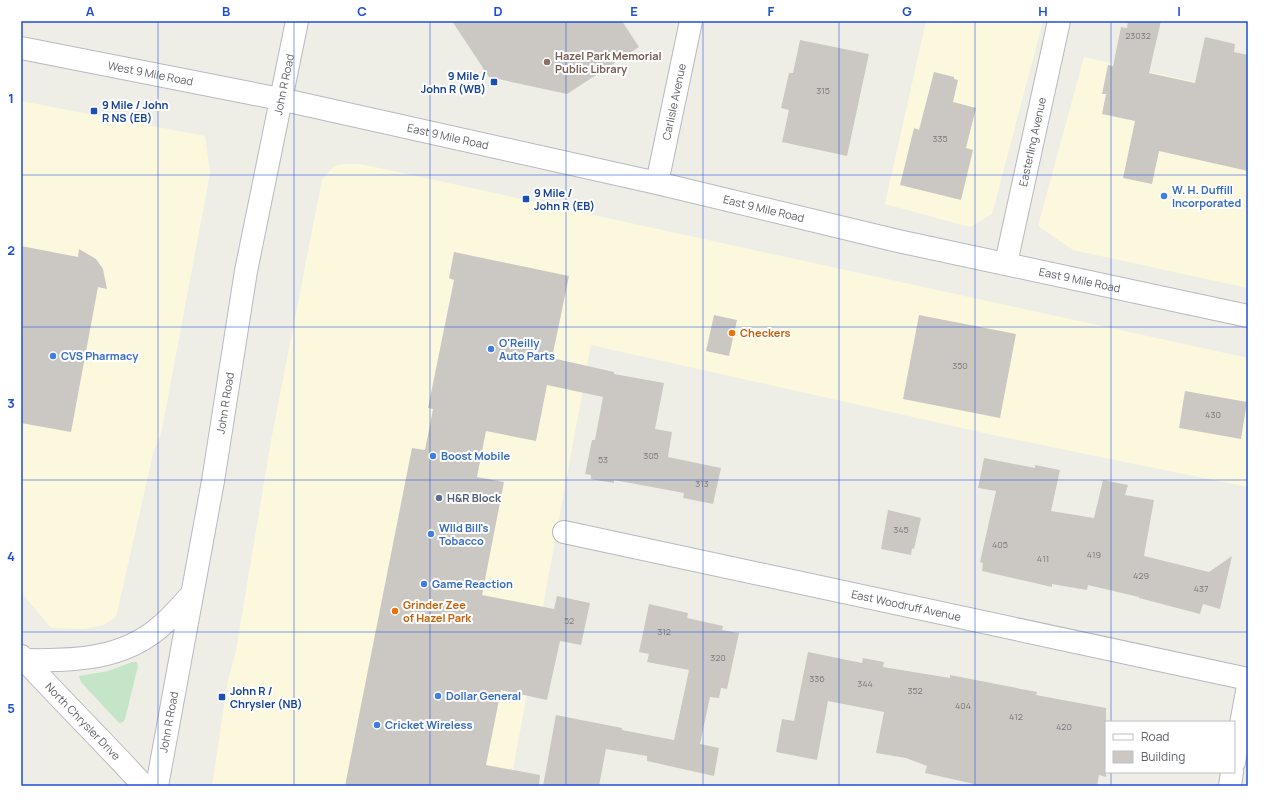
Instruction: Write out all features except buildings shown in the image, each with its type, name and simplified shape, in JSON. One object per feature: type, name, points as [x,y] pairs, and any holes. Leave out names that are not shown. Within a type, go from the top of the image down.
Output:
[{"type":"main road","name":"John R Road","points":[[157,786],[228,394],[246,271],[297,21]]},
{"type":"main road","name":"Carlisle Avenue","points":[[657,183],[691,21]]},
{"type":"main road","name":"Easterling Avenue","points":[[1006,263],[1058,21]]},
{"type":"main road","name":"West 9 Mile Road","points":[[21,48],[280,99]]},
{"type":"main road","name":"East 9 Mile Road","points":[[280,99],[657,183],[890,239],[1248,316]]},
{"type":"main road","name":"East Woodruff Avenue","points":[[564,532],[1248,679]]},
{"type":"main road","points":[[23,658],[81,660],[99,657],[133,644],[160,627],[191,596]]},
{"type":"main road","name":"North Chrysler Drive","points":[[23,658],[144,786]]},
{"type":"main road","points":[[1235,757],[1248,686]]},
{"type":"main road","points":[[1230,786],[1232,773]]},
{"type":"shaded area","points":[[926,21],[1043,21],[992,214],[970,227],[885,204]]},
{"type":"shaded area","points":[[1084,57],[1248,94],[1248,288],[1073,250],[1038,226]]},
{"type":"shaded area","points":[[21,101],[205,136],[210,173],[161,435],[154,450],[116,617],[103,625],[84,629],[51,628],[21,592]]},
{"type":"shaded area","points":[[343,164],[359,164],[384,169],[1248,358],[1248,487],[998,436],[591,345],[510,786],[212,786],[228,680],[236,651],[271,441],[322,180],[334,166]]},
{"type":"green space","points":[[132,662],[137,662],[138,666],[125,719],[123,722],[119,723],[81,682],[79,676],[108,671]]},
{"type":"place","name":"Hazel Park Memorial Public Library","points":[[547,62]]},
{"type":"place","name":"9 Mile / John R (WB)","points":[[494,82]]},
{"type":"place","name":"9 Mile / John R NS (EB)","points":[[94,111]]},
{"type":"place","name":"W. H. Duffill Incorporated","points":[[1164,196]]},
{"type":"place","name":"9 Mile / John R (EB)","points":[[526,199]]},
{"type":"place","name":"Checkers","points":[[732,333]]},
{"type":"place","name":"O'Reilly Auto Parts","points":[[491,349]]},
{"type":"place","name":"CVS Pharmacy","points":[[53,356]]},
{"type":"place","name":"Boost Mobile","points":[[433,456]]},
{"type":"place","name":"H&R Block","points":[[439,498]]},
{"type":"place","name":"WIld Bill's Tobacco","points":[[431,534]]},
{"type":"place","name":"Game Reaction","points":[[424,584]]},
{"type":"place","name":"Grinder Zee of Hazel Park","points":[[395,611]]},
{"type":"place","name":"Dollar General","points":[[438,696]]},
{"type":"place","name":"John R / Chrysler (NB)","points":[[222,697]]},
{"type":"place","name":"Cricket Wireless","points":[[377,725]]}]
